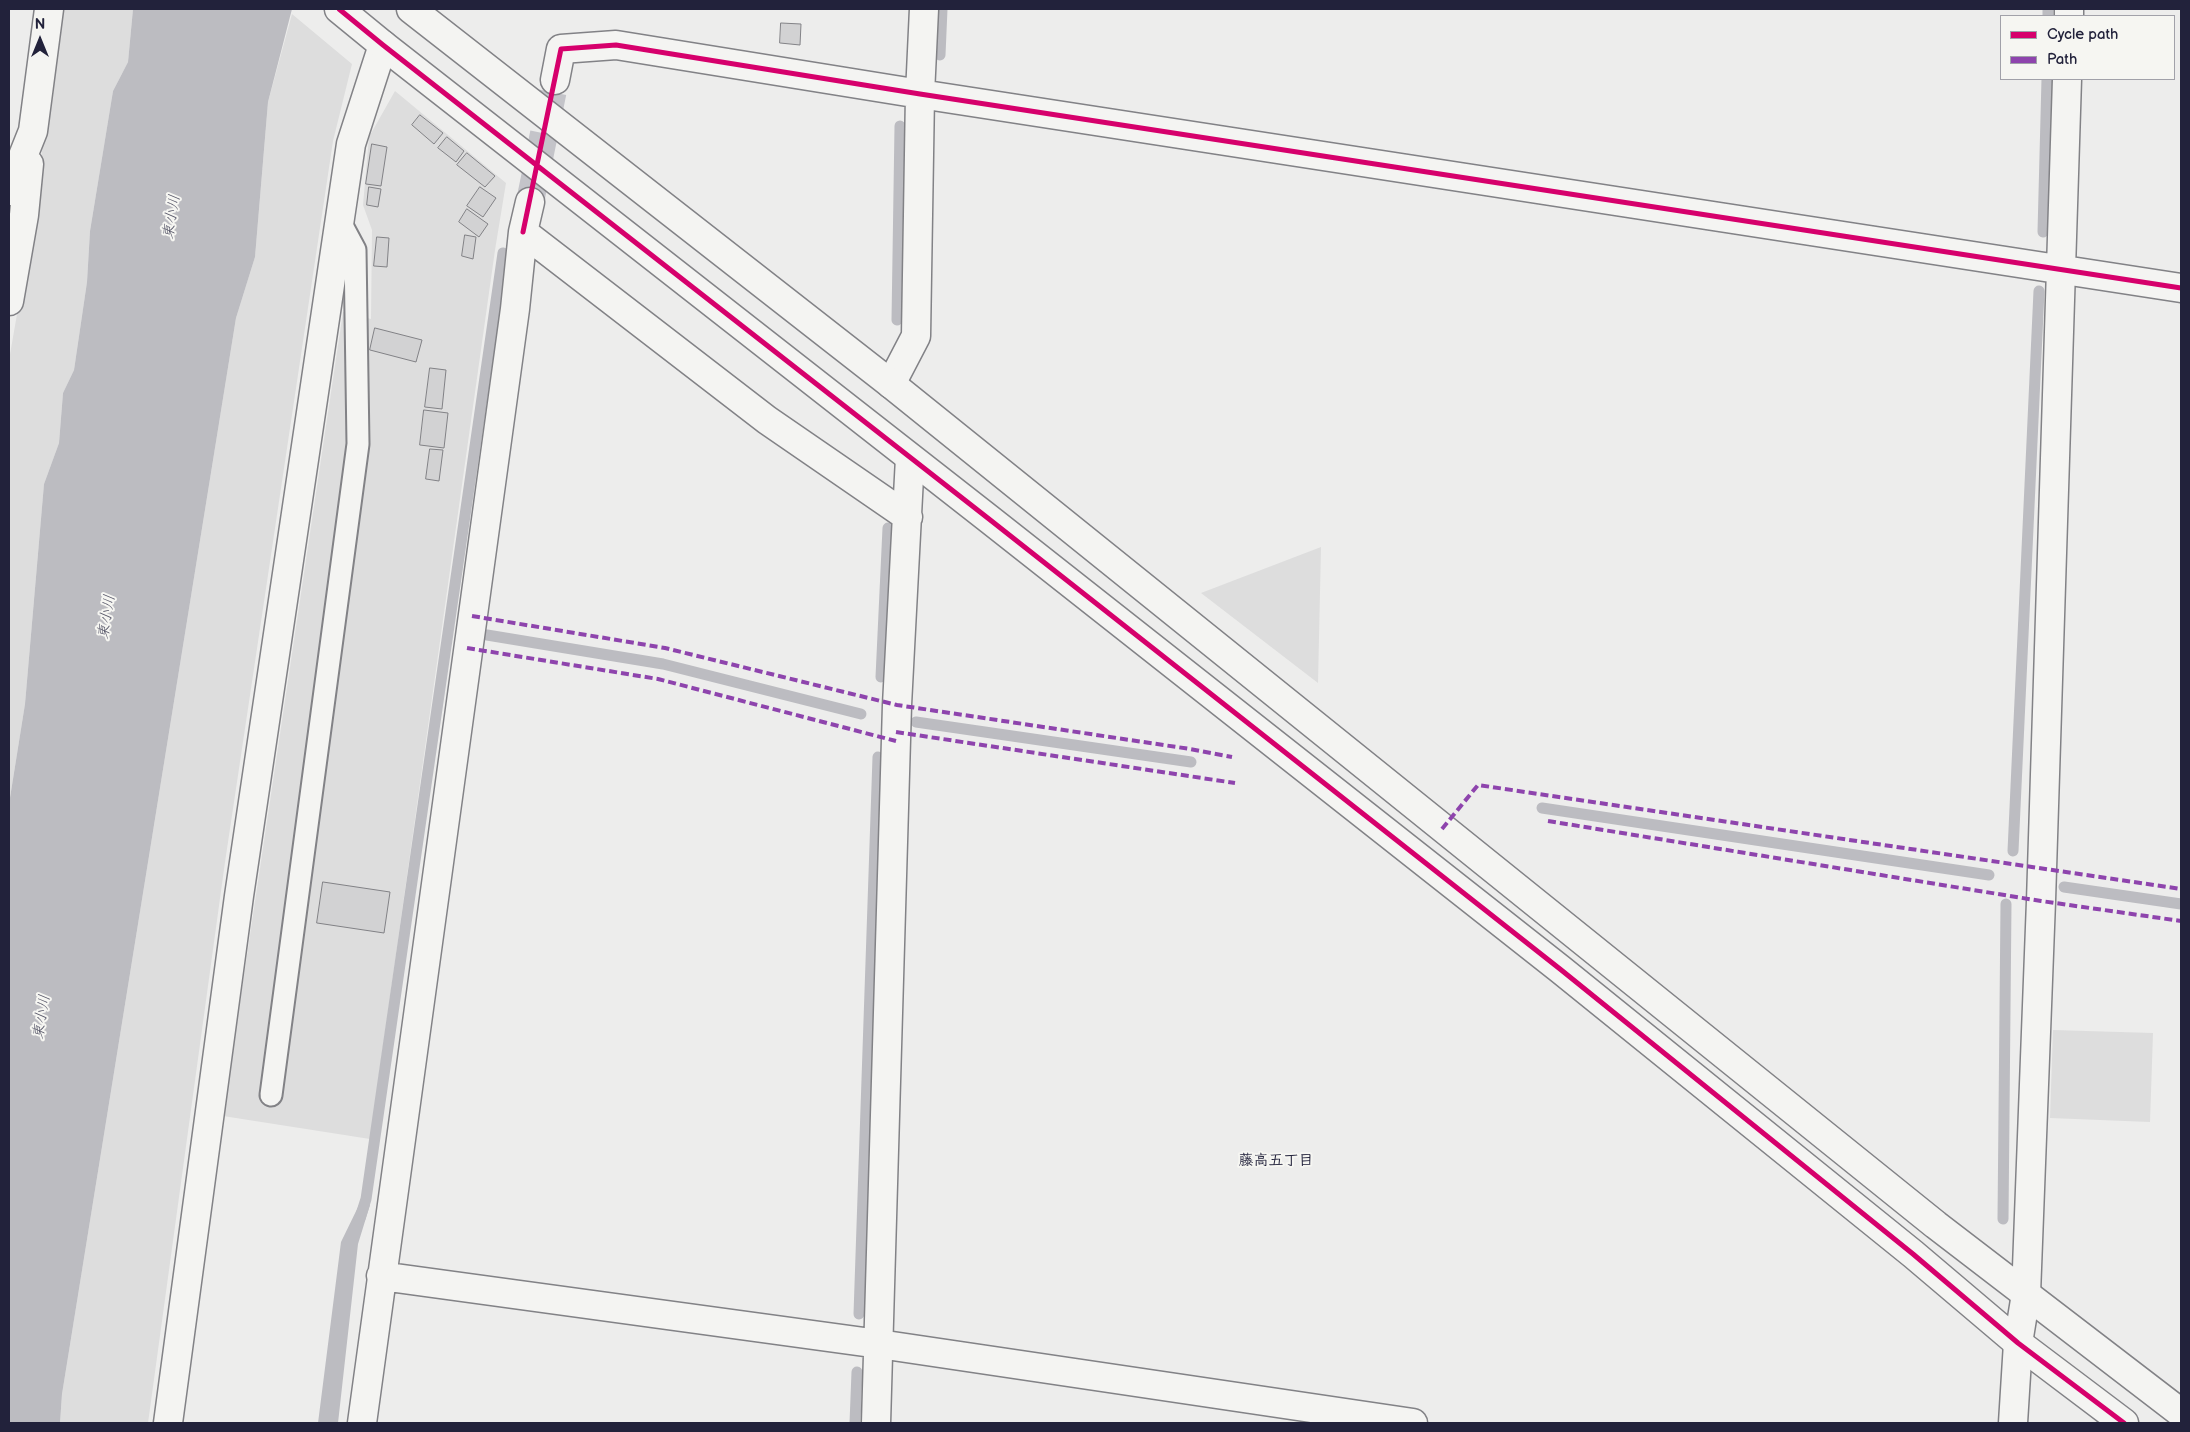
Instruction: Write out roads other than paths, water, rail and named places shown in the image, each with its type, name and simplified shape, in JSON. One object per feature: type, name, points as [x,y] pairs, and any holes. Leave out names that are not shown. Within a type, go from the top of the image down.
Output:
[{"type":"street","points":[[9,301],[24,215],[32,131],[50,9]]},
{"type":"street","points":[[411,9],[891,384],[1936,1225],[2181,1413]]},
{"type":"street","points":[[891,384],[916,336],[920,94],[924,9]]},
{"type":"street","points":[[348,15],[383,45],[1567,976],[1912,1254],[2018,1343],[2124,1423]]},
{"type":"street","points":[[168,1423],[240,886],[350,144],[383,45]]},
{"type":"street","points":[[555,80],[561,49],[616,45],[920,94],[2181,288]]},
{"type":"street","points":[[2013,1423],[2018,1343],[2026,1294],[2067,80]]},
{"type":"street","points":[[9,191],[32,131]]},
{"type":"street","points":[[362,1423],[515,310],[523,232],[530,202]]},
{"type":"street","points":[[523,232],[767,420],[908,517]]},
{"type":"street","points":[[876,1423],[896,723],[910,458]]},
{"type":"street","points":[[381,1276],[879,1344],[1413,1423]]},
{"type":"lane","points":[[271,1095],[358,444],[355,250],[339,220]]},
{"type":"water","name":"東小川","points":[[133,9],[292,9],[268,102],[255,257],[236,318],[62,1394],[60,1423],[9,1423],[9,804],[25,704],[44,484],[59,443],[63,393],[74,370],[87,282],[90,231],[113,91],[128,62]]},
{"type":"water","points":[[360,1203],[370,1205],[358,1244],[338,1423],[318,1423],[341,1242]]},
{"type":"waterway","points":[[940,55],[942,9]]},
{"type":"waterway","points":[[2048,9],[2048,15]]},
{"type":"waterway","points":[[2043,232],[2047,80]]},
{"type":"waterway","points":[[897,320],[900,126]]},
{"type":"waterway","points":[[360,1218],[366,1199],[503,253]]},
{"type":"waterway","points":[[2013,851],[2039,291]]},
{"type":"waterway","points":[[881,677],[888,528]]},
{"type":"waterway","points":[[487,635],[663,664],[861,714]]},
{"type":"waterway","points":[[916,722],[1191,762]]},
{"type":"waterway","points":[[859,1314],[878,757]]},
{"type":"waterway","points":[[1542,808],[1989,875]]},
{"type":"waterway","points":[[2064,887],[2181,904]]},
{"type":"waterway","points":[[2003,1219],[2006,904]]},
{"type":"waterway","points":[[855,1423],[857,1372]]},
{"type":"tunnel","points":[[530,202],[555,80]]},
{"type":"district","name":"藤高五丁目","points":[[1276,1161]]}]
